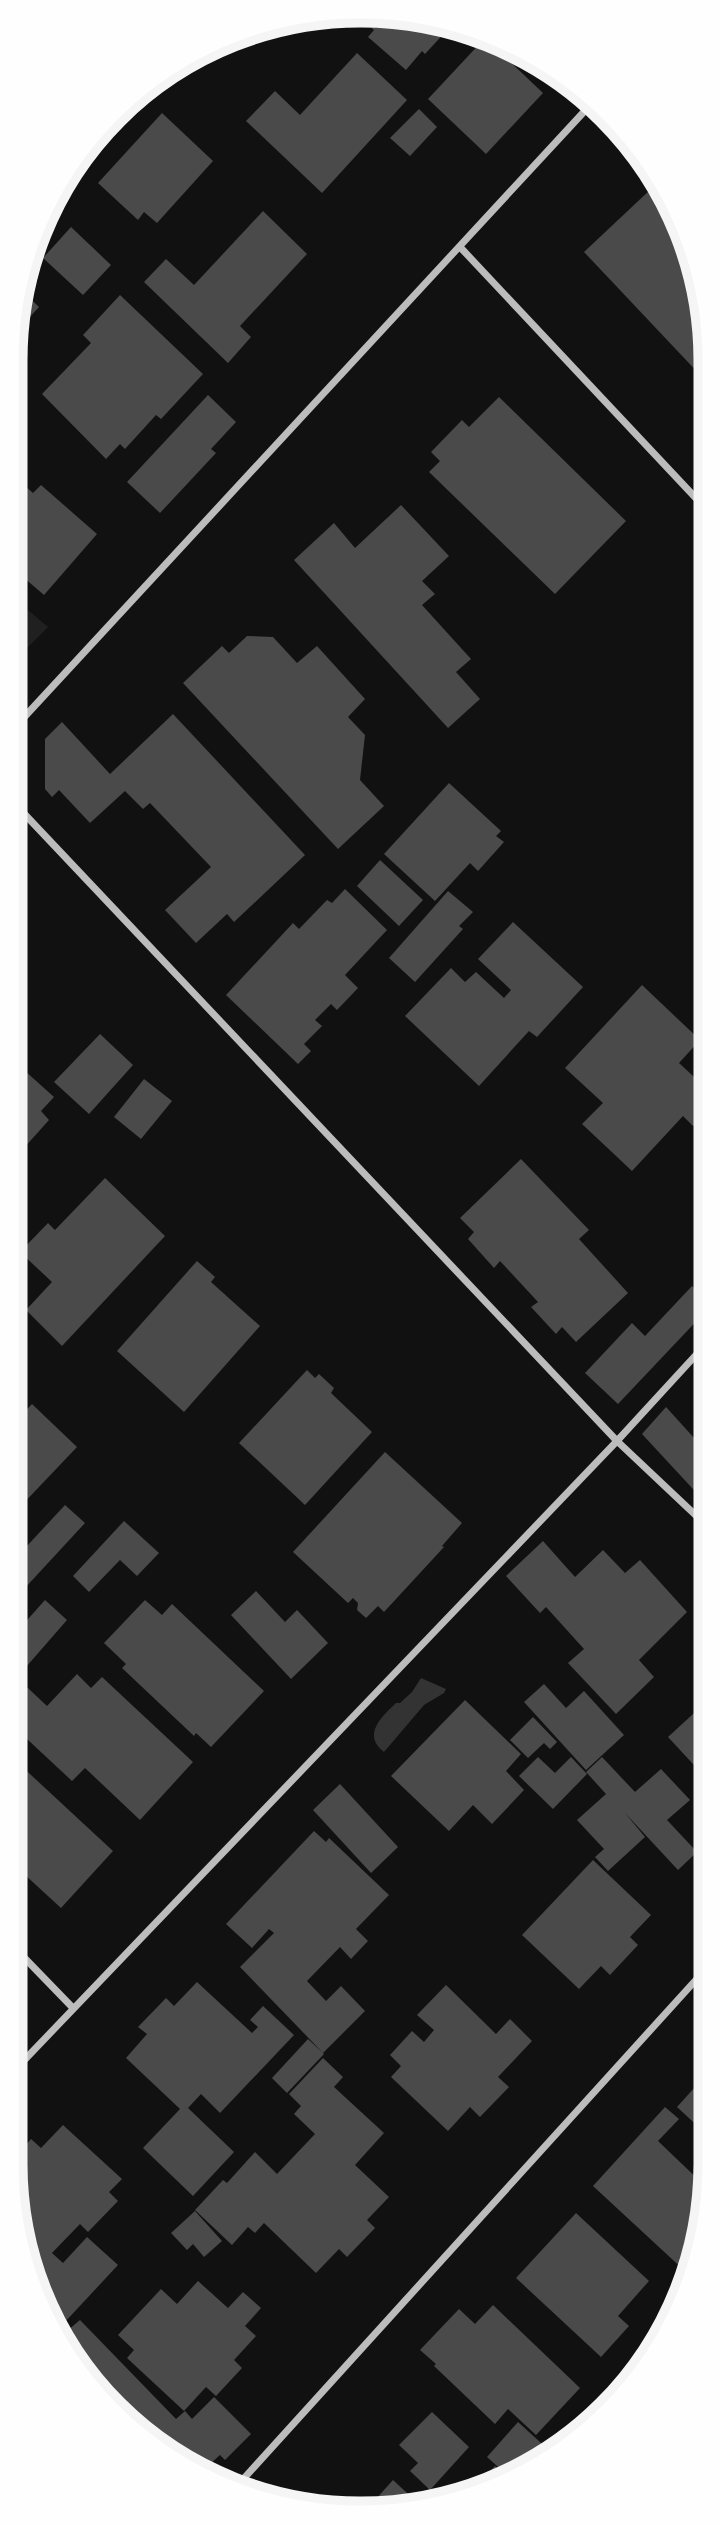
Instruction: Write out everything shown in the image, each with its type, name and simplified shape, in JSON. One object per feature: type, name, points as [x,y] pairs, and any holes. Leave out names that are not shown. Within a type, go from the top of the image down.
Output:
[{"type":"street","points":[[23,718],[586,110]]},
{"type":"street","points":[[460,247],[698,500]]},
{"type":"street","points":[[23,812],[617,1441],[698,1517]]},
{"type":"street","points":[[23,2061],[617,1441],[698,1353]]},
{"type":"street","points":[[23,1956],[73,2008]]},
{"type":"street","points":[[243,2480],[698,1978]]},
{"type":"shaded area","points":[[23,606],[48,627],[23,652]]},
{"type":"shaded area","points":[[421,1678],[446,1689],[424,1705],[384,1752],[374,1739],[376,1726],[390,1708],[412,1692]]},
{"type":"building","points":[[366,23],[383,23],[444,33],[425,54],[422,51],[406,70],[368,37],[374,30]]},
{"type":"building","points":[[479,44],[502,54],[543,93],[486,154],[428,99]]},
{"type":"building","points":[[357,53],[407,100],[322,193],[246,121],[275,91],[300,115]]},
{"type":"building","points":[[419,109],[437,127],[410,156],[390,138]]},
{"type":"building","points":[[162,113],[213,161],[157,223],[144,212],[138,220],[98,183]]},
{"type":"building","points":[[651,189],[673,231],[687,273],[698,338],[698,373],[584,252]]},
{"type":"building","points":[[263,211],[307,254],[240,326],[251,337],[228,363],[144,282],[166,259],[194,285]]},
{"type":"building","points":[[71,227],[111,265],[83,295],[43,258]]},
{"type":"building","points":[[120,295],[203,374],[161,419],[156,415],[125,449],[120,444],[106,459],[42,394],[91,343],[83,335]]},
{"type":"building","points":[[29,297],[39,307],[25,322]]},
{"type":"building","points":[[208,395],[236,422],[211,449],[216,453],[160,513],[127,482]]},
{"type":"building","points":[[499,397],[626,521],[555,594],[429,472],[440,461],[431,452],[462,420],[469,427]]},
{"type":"building","points":[[23,484],[33,493],[41,485],[97,534],[44,595],[23,577]]},
{"type":"building","points":[[401,505],[449,556],[422,581],[435,594],[422,605],[471,659],[456,672],[480,699],[448,728],[294,560],[334,523],[355,548]]},
{"type":"building","points":[[247,636],[273,637],[297,663],[317,646],[365,699],[348,717],[365,735],[360,780],[384,806],[338,849],[183,683],[222,646],[229,653]]},
{"type":"building","points":[[173,714],[305,855],[234,922],[227,914],[196,943],[165,910],[211,867],[150,803],[143,809],[125,791],[90,823],[59,790],[52,797],[45,789],[45,739],[62,722],[110,774]]},
{"type":"building","points":[[449,783],[501,831],[496,836],[504,842],[478,871],[470,863],[435,901],[384,854]]},
{"type":"building","points":[[380,860],[423,900],[399,926],[357,886]]},
{"type":"building","points":[[345,889],[387,930],[345,975],[358,988],[337,1010],[331,1004],[315,1020],[322,1026],[304,1044],[311,1051],[298,1064],[226,995],[293,923],[299,929],[327,900],[332,903]]},
{"type":"building","points":[[448,891],[473,912],[459,926],[463,929],[415,982],[389,958]]},
{"type":"building","points":[[513,922],[583,987],[537,1037],[529,1031],[479,1086],[405,1016],[451,968],[465,982],[476,972],[504,998],[511,990],[478,959]]},
{"type":"building","points":[[642,985],[698,1038],[698,1042],[679,1063],[698,1081],[698,1121],[693,1126],[683,1116],[632,1171],[582,1124],[603,1103],[565,1068]]},
{"type":"building","points":[[100,1034],[133,1065],[89,1114],[54,1082]]},
{"type":"building","points":[[23,1069],[54,1097],[41,1111],[49,1120],[23,1149]]},
{"type":"building","points":[[144,1079],[172,1101],[141,1139],[114,1117]]},
{"type":"building","points":[[521,1159],[589,1230],[579,1239],[628,1293],[576,1342],[562,1327],[556,1334],[531,1307],[538,1302],[500,1261],[494,1268],[468,1239],[474,1232],[460,1218]]},
{"type":"building","points":[[105,1178],[165,1236],[62,1346],[26,1310],[52,1282],[23,1255],[23,1249],[48,1223],[55,1230]]},
{"type":"building","points":[[197,1261],[215,1277],[211,1282],[260,1326],[184,1412],[117,1351]]},
{"type":"building","points":[[698,1284],[698,1319],[618,1404],[585,1373],[632,1323],[645,1336],[692,1286],[694,1288]]},
{"type":"building","points":[[307,1370],[315,1378],[319,1374],[334,1388],[331,1393],[372,1432],[305,1505],[239,1443]]},
{"type":"building","points":[[32,1404],[77,1447],[23,1504],[23,1413]]},
{"type":"building","points":[[666,1407],[698,1442],[698,1494],[642,1434]]},
{"type":"building","points":[[385,1452],[462,1523],[442,1546],[444,1547],[384,1612],[378,1606],[366,1618],[357,1610],[358,1603],[353,1598],[348,1603],[293,1552]]},
{"type":"building","points":[[65,1505],[85,1523],[23,1590],[23,1550]]},
{"type":"building","points":[[124,1521],[159,1553],[137,1576],[120,1560],[89,1592],[73,1576]]},
{"type":"building","points":[[543,1541],[575,1577],[603,1550],[625,1573],[640,1560],[687,1612],[639,1660],[654,1677],[616,1714],[568,1663],[584,1649],[546,1607],[540,1613],[506,1576]]},
{"type":"building","points":[[256,1591],[285,1622],[297,1610],[328,1643],[291,1679],[231,1615]]},
{"type":"building","points":[[45,1600],[67,1620],[26,1667],[23,1664],[23,1625]]},
{"type":"building","points":[[145,1600],[162,1615],[172,1604],[264,1691],[211,1747],[196,1733],[194,1736],[122,1668],[126,1664],[104,1643]]},
{"type":"building","points":[[77,1674],[91,1688],[102,1677],[193,1762],[140,1820],[85,1768],[72,1781],[23,1735],[23,1683],[47,1706]]},
{"type":"building","points":[[544,1684],[566,1708],[584,1691],[624,1735],[586,1770],[524,1702]]},
{"type":"building","points":[[465,1700],[521,1754],[506,1771],[524,1790],[492,1824],[473,1805],[449,1831],[391,1776]]},
{"type":"building","points":[[698,1709],[698,1769],[668,1737]]},
{"type":"building","points":[[533,1717],[557,1742],[550,1749],[544,1743],[528,1758],[510,1740]]},
{"type":"building","points":[[538,1757],[555,1773],[571,1757],[587,1774],[553,1809],[519,1776]]},
{"type":"building","points":[[602,1757],[635,1792],[661,1769],[690,1800],[667,1820],[697,1852],[678,1870],[625,1813],[645,1837],[608,1871],[595,1857],[604,1849],[577,1820],[606,1794],[586,1772]]},
{"type":"building","points":[[23,1768],[113,1851],[61,1908],[23,1873]]},
{"type":"building","points":[[340,1784],[398,1847],[371,1873],[313,1810]]},
{"type":"building","points":[[314,1831],[326,1842],[329,1838],[389,1895],[356,1929],[368,1941],[351,1959],[340,1947],[307,1981],[326,2001],[341,1986],[365,2011],[323,2053],[240,1967],[274,1933],[269,1929],[252,1948],[226,1924]]},
{"type":"building","points":[[593,1860],[651,1915],[630,1937],[638,1945],[610,1975],[601,1966],[579,1989],[522,1935]]},
{"type":"building","points":[[197,1982],[252,2033],[258,2027],[250,2020],[263,2006],[294,2035],[220,2113],[201,2094],[188,2108],[234,2152],[193,2196],[143,2148],[180,2109],[126,2058],[147,2034],[138,2027],[166,1998],[174,2006]]},
{"type":"building","points":[[446,1985],[496,2034],[510,2019],[532,2041],[498,2077],[509,2087],[480,2117],[470,2107],[448,2131],[391,2077],[401,2066],[390,2055],[412,2031],[424,2042],[434,2030],[417,2015]]},
{"type":"building","points":[[308,2039],[324,2054],[287,2093],[272,2078]]},
{"type":"building","points":[[323,2058],[343,2077],[334,2087],[384,2133],[355,2165],[389,2197],[367,2220],[375,2228],[347,2257],[339,2249],[316,2273],[264,2223],[255,2233],[248,2227],[232,2245],[195,2210],[223,2180],[227,2183],[255,2152],[277,2174],[315,2134],[294,2114],[301,2106],[289,2094]]},
{"type":"building","points":[[698,2084],[698,2126],[677,2107]]},
{"type":"building","points":[[665,2107],[679,2119],[658,2141],[698,2179],[692,2229],[681,2268],[593,2186]]},
{"type":"building","points":[[63,2125],[122,2179],[109,2192],[118,2201],[88,2232],[80,2224],[52,2253],[63,2263],[87,2237],[118,2265],[64,2323],[48,2293],[34,2251],[23,2186],[23,2149],[31,2139],[41,2148]]},
{"type":"building","points":[[195,2211],[222,2241],[204,2257],[193,2244],[187,2250],[171,2233]]},
{"type":"building","points":[[576,2213],[649,2281],[618,2316],[629,2326],[601,2357],[516,2278]]},
{"type":"building","points":[[198,2281],[228,2308],[243,2292],[261,2308],[245,2326],[256,2336],[234,2360],[242,2368],[216,2396],[206,2387],[184,2411],[127,2358],[134,2350],[118,2335],[161,2289],[177,2304]]},
{"type":"building","points":[[493,2305],[580,2388],[536,2435],[508,2409],[495,2424],[420,2350],[459,2309],[475,2324]]},
{"type":"building","points":[[80,2320],[176,2419],[185,2411],[192,2419],[214,2397],[251,2434],[225,2460],[220,2455],[209,2465],[192,2456],[155,2431],[122,2402],[93,2369],[67,2331]]},
{"type":"building","points":[[432,2412],[469,2447],[430,2490],[410,2471],[418,2463],[399,2445]]},
{"type":"building","points":[[518,2422],[545,2446],[502,2470],[487,2457]]},
{"type":"building","points":[[495,2466],[500,2471],[490,2476],[483,2478]]},
{"type":"building","points":[[393,2480],[411,2497],[383,2501],[374,2501]]}]
